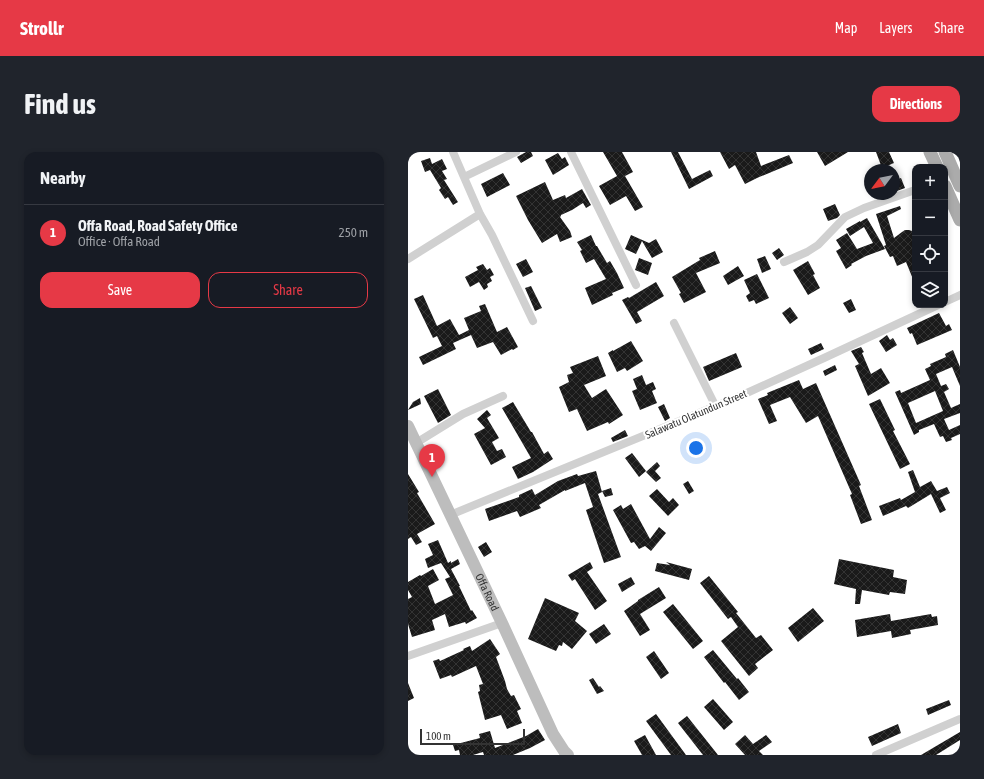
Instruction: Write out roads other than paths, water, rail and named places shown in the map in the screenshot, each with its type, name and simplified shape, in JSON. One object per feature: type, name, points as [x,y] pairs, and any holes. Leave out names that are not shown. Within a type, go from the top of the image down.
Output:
[{"type":"main road","points":[[930,152],[936,164]]},
{"type":"main road","points":[[945,152],[960,186]]},
{"type":"main road","points":[[948,193],[960,220]]},
{"type":"street","points":[[453,152],[480,214],[492,235],[533,321]]},
{"type":"street","points":[[464,177],[516,152]]},
{"type":"street","points":[[571,152],[636,285]]},
{"type":"street","points":[[784,262],[807,252],[818,245],[845,218],[864,208],[912,191]]},
{"type":"street","points":[[408,258],[480,214]]},
{"type":"street","points":[[948,301],[960,295]]},
{"type":"street","name":"Salawatu Olatundun Street","points":[[450,515],[716,407],[932,308]]},
{"type":"street","points":[[674,323],[716,407]]},
{"type":"street","points":[[416,443],[463,414],[503,396]]},
{"type":"street","name":"Offa Road","points":[[408,426],[502,623],[552,734],[568,755]]},
{"type":"street","points":[[409,654],[502,623]]},
{"type":"street","points":[[876,755],[892,752],[960,719]]},
{"type":"place","name":"Offa Road, Road Safety Office","points":[[432,477]]}]
